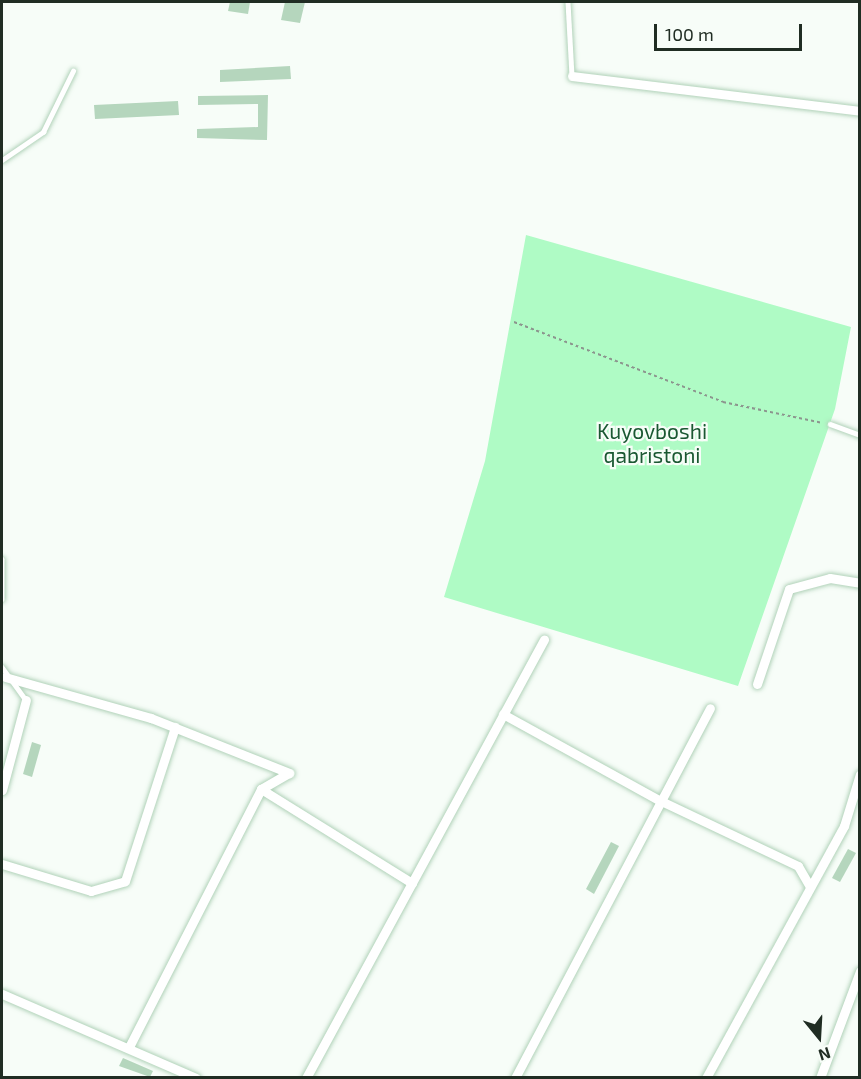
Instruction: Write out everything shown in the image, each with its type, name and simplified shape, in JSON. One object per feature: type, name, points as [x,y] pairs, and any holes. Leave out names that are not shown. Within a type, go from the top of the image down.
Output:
[{"type":"street","points":[[572,76],[860,111]]},
{"type":"street","points":[[757,684],[789,589],[830,578],[860,584]]},
{"type":"street","points":[[306,1077],[544,639]]},
{"type":"street","points":[[5,677],[175,728],[289,773],[261,789],[129,1047]]},
{"type":"street","points":[[2,790],[26,700]]},
{"type":"street","points":[[515,1077],[659,800],[710,708]]},
{"type":"street","points":[[503,714],[659,800],[798,866],[810,887]]},
{"type":"street","points":[[2,864],[91,891],[125,881],[175,728]]},
{"type":"street","points":[[706,1077],[844,826],[860,774]]},
{"type":"street","points":[[261,789],[412,883]]},
{"type":"street","points":[[820,1077],[860,971]]},
{"type":"street","points":[[2,994],[196,1077]]},
{"type":"lane","points":[[568,2],[572,76]]},
{"type":"lane","points":[[2,160],[43,132],[74,71]]},
{"type":"lane","points":[[830,424],[860,435]]},
{"type":"lane","points":[[2,559],[2,599]]},
{"type":"lane","points":[[2,667],[5,677],[26,700]]},
{"type":"path","points":[[514,322],[723,402],[830,424]]},
{"type":"green space","name":"Kuyovboshi qabristoni","points":[[526,235],[851,327],[835,409],[738,686],[444,597],[485,461]]},
{"type":"building","points":[[230,2],[250,2],[248,14],[228,11]]},
{"type":"building","points":[[285,2],[305,2],[300,23],[281,20]]},
{"type":"building","points":[[290,66],[291,79],[220,82],[220,70]]},
{"type":"building","points":[[268,95],[267,140],[197,138],[197,129],[258,127],[258,104],[198,105],[198,96]]},
{"type":"building","points":[[178,101],[179,115],[95,119],[94,105]]},
{"type":"building","points":[[32,742],[41,745],[32,777],[23,774]]},
{"type":"building","points":[[611,842],[619,846],[594,894],[586,889]]},
{"type":"building","points":[[848,849],[856,853],[840,882],[832,878]]},
{"type":"building","points":[[123,1058],[153,1071],[150,1077],[119,1066]]}]
